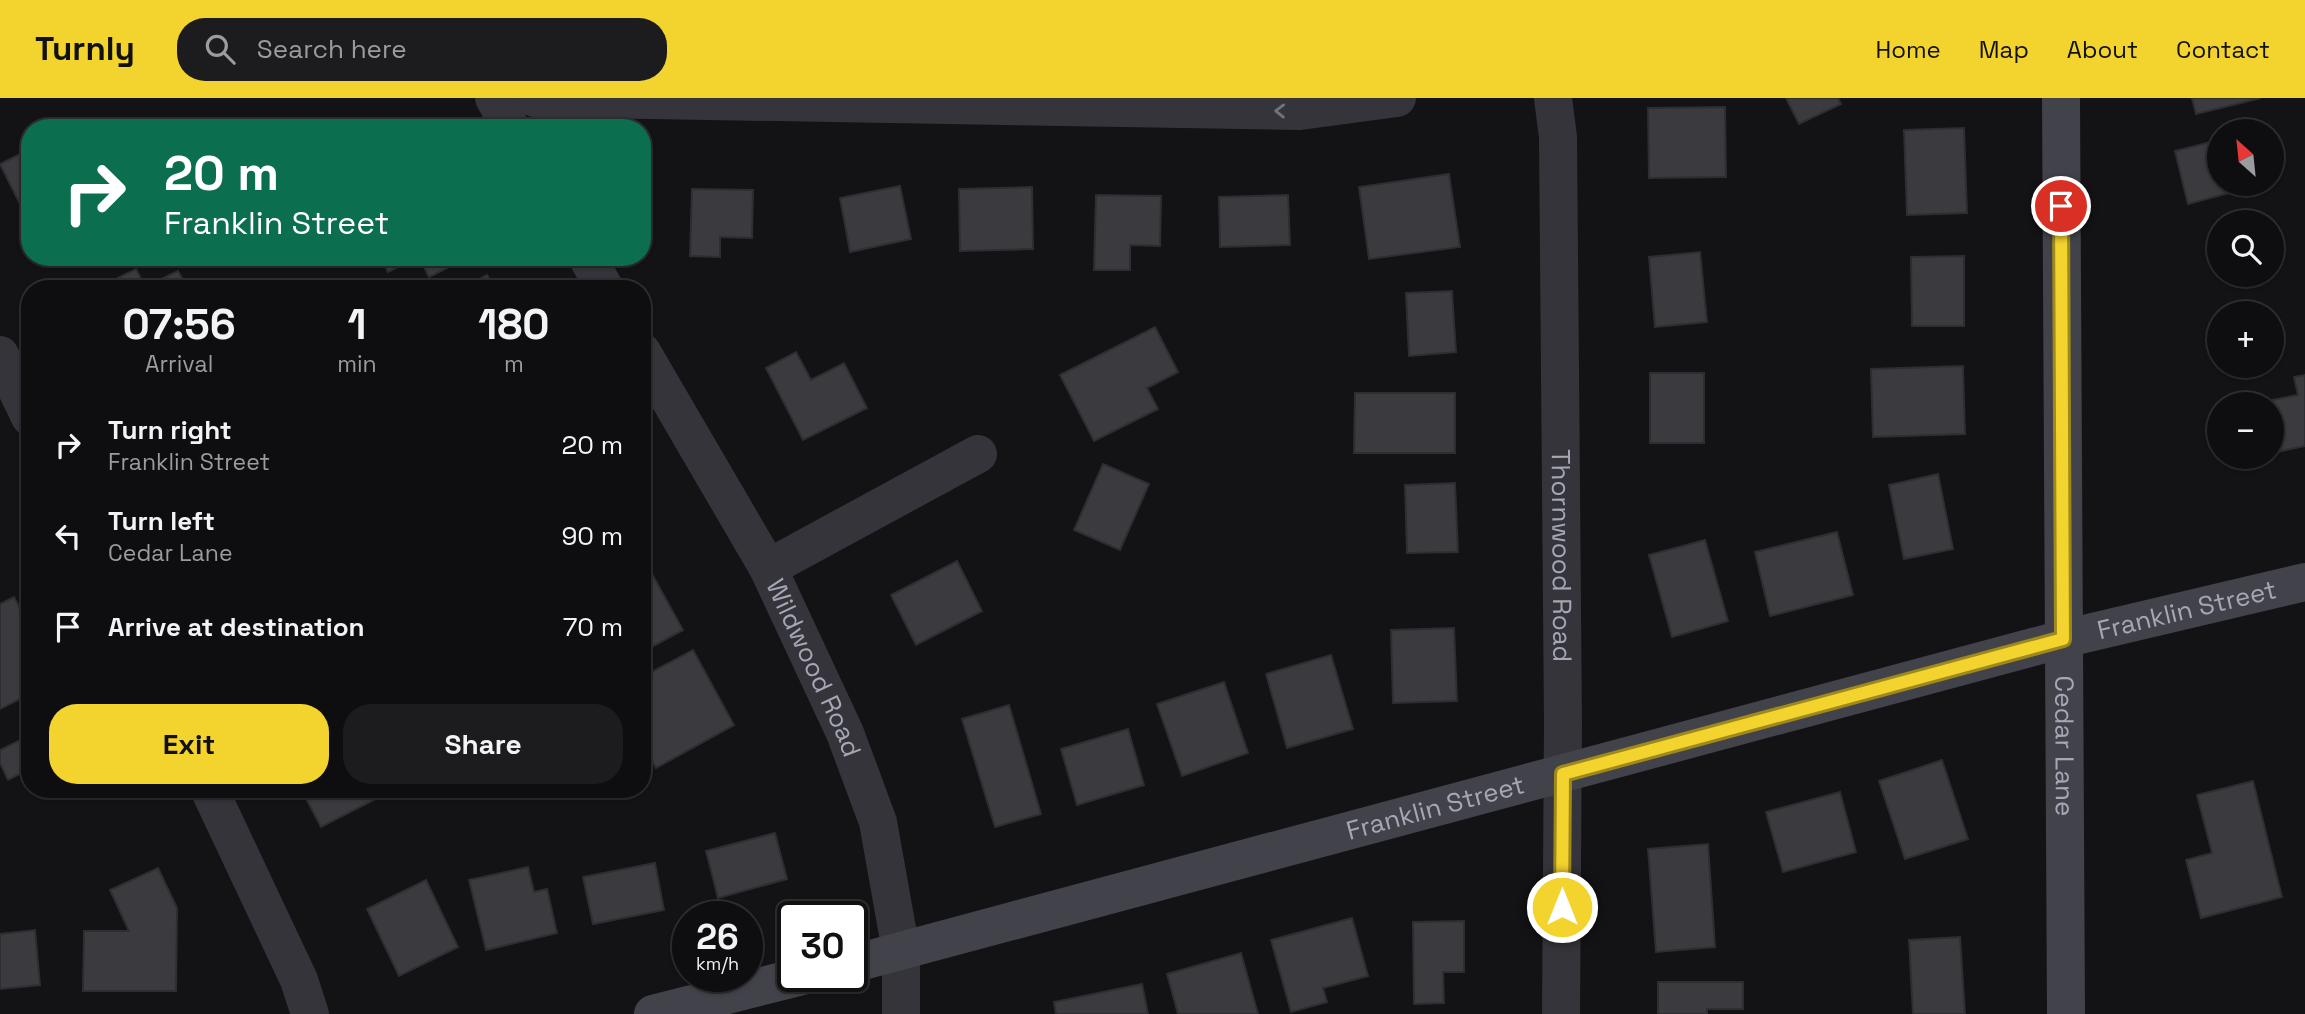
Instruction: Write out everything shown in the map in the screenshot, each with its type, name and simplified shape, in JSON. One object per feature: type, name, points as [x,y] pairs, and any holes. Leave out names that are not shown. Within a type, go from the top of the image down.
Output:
[{"type":"street","points":[[494,98],[506,119]]},
{"type":"street","points":[[535,98],[1300,111],[1396,98]]},
{"type":"street","name":"Thornwood Road","points":[[1553,98],[1558,137],[1563,774],[1561,1014]]},
{"type":"street","name":"Cedar Lane","points":[[2061,98],[2066,1014]]},
{"type":"street","points":[[0,355],[21,398]]},
{"type":"street","name":"Wildwood Road","points":[[651,367],[768,568],[845,733],[878,822],[901,951],[901,1014]]},
{"type":"street","points":[[768,568],[978,454]]},
{"type":"street","name":"Franklin Street","points":[[868,960],[2063,639],[2305,582]]},
{"type":"street","points":[[213,798],[299,980],[310,1014]]},
{"type":"street","points":[[653,1014],[777,982]]},
{"type":"building","points":[[1786,98],[1838,98],[1841,104],[1799,124]]},
{"type":"building","points":[[2192,98],[2261,98],[2196,114]]},
{"type":"building","points":[[1725,107],[1726,177],[1649,178],[1648,108]]},
{"type":"building","points":[[1964,128],[1967,213],[1907,215],[1904,130]]},
{"type":"building","points":[[2207,143],[2207,196],[2218,196],[2188,204],[2175,151]]},
{"type":"building","points":[[21,154],[21,206],[0,164]]},
{"type":"building","points":[[1449,174],[1460,247],[1369,259],[1359,187]]},
{"type":"building","points":[[900,186],[911,239],[850,252],[840,198]]},
{"type":"building","points":[[1032,187],[1033,249],[960,251],[959,189]]},
{"type":"building","points":[[692,189],[753,190],[752,238],[720,237],[720,257],[690,256]]},
{"type":"building","points":[[1096,195],[1161,196],[1160,246],[1130,245],[1130,270],[1094,270]]},
{"type":"building","points":[[1288,195],[1290,245],[1220,247],[1219,197]]},
{"type":"building","points":[[1700,252],[1707,322],[1655,327],[1649,257]]},
{"type":"building","points":[[1964,256],[1964,326],[1912,326],[1911,257]]},
{"type":"building","points":[[385,266],[400,266],[388,272]]},
{"type":"building","points":[[424,266],[451,266],[429,277]]},
{"type":"building","points":[[136,269],[142,280],[114,280]]},
{"type":"building","points":[[178,271],[183,280],[159,280]]},
{"type":"building","points":[[1452,291],[1456,352],[1409,356],[1406,293]]},
{"type":"building","points":[[1155,327],[1178,372],[1147,388],[1158,409],[1094,441],[1060,375]]},
{"type":"building","points":[[796,352],[811,380],[844,363],[867,408],[803,440],[766,368]]},
{"type":"building","points":[[1963,366],[1965,434],[1873,437],[1871,369]]},
{"type":"building","points":[[1650,373],[1704,373],[1704,443],[1650,443]]},
{"type":"building","points":[[2305,375],[2305,446],[2284,450],[2284,398],[2298,395],[2294,377]]},
{"type":"building","points":[[1355,393],[1455,393],[1455,453],[1354,453]]},
{"type":"building","points":[[1103,464],[1149,484],[1120,550],[1074,530]]},
{"type":"building","points":[[1938,474],[1953,549],[1904,559],[1889,485]]},
{"type":"building","points":[[1455,483],[1458,552],[1407,553],[1405,485]]},
{"type":"building","points":[[1837,532],[1853,595],[1770,616],[1755,552]]},
{"type":"building","points":[[1705,540],[1728,621],[1672,637],[1649,555]]},
{"type":"building","points":[[957,561],[982,611],[916,645],[891,595]]},
{"type":"building","points":[[651,572],[683,630],[651,647]]},
{"type":"building","points":[[14,597],[21,611],[21,698],[0,709],[0,604]]},
{"type":"building","points":[[1454,628],[1457,701],[1393,703],[1391,630]]},
{"type":"building","points":[[693,650],[734,725],[656,768],[651,759],[651,672]]},
{"type":"building","points":[[1331,655],[1353,729],[1287,748],[1266,674]]},
{"type":"building","points":[[1224,682],[1248,753],[1182,776],[1157,704]]},
{"type":"building","points":[[1009,705],[1041,814],[995,827],[962,719]]},
{"type":"building","points":[[1128,729],[1144,785],[1077,805],[1061,749]]},
{"type":"building","points":[[21,740],[21,774],[8,780],[0,763],[0,750]]},
{"type":"building","points":[[1942,760],[1968,839],[1905,859],[1879,781]]},
{"type":"building","points":[[2253,781],[2282,897],[2201,918],[2186,860],[2212,853],[2197,795]]},
{"type":"building","points":[[1840,792],[1856,852],[1783,872],[1766,812]]},
{"type":"building","points":[[306,798],[377,798],[321,827]]},
{"type":"building","points":[[775,833],[787,879],[718,898],[706,851]]},
{"type":"building","points":[[1708,844],[1715,947],[1656,952],[1648,849]]},
{"type":"building","points":[[655,863],[664,910],[593,924],[583,877]]},
{"type":"building","points":[[528,867],[534,892],[547,889],[557,933],[486,950],[469,880]]},
{"type":"building","points":[[158,868],[177,908],[176,991],[83,991],[84,931],[129,931],[110,890]]},
{"type":"building","points":[[426,880],[458,947],[399,976],[367,909]]},
{"type":"building","points":[[1352,918],[1368,976],[1323,988],[1327,1002],[1291,1012],[1271,940]]},
{"type":"building","points":[[1464,921],[1464,972],[1443,972],[1444,1003],[1414,1004],[1413,922]]},
{"type":"building","points":[[35,930],[40,985],[0,989],[0,934]]},
{"type":"building","points":[[1960,937],[1965,1014],[1913,1014],[1909,940]]},
{"type":"building","points":[[1241,953],[1258,1014],[1178,1014],[1167,974]]},
{"type":"building","points":[[1658,982],[1743,982],[1743,1009],[1707,1009],[1707,1014],[1658,1014]]},
{"type":"building","points":[[1142,984],[1148,1014],[1056,1014],[1054,1002]]},
{"type":"route","points":[[1562,907],[1563,774],[2063,639],[2061,206]]}]
